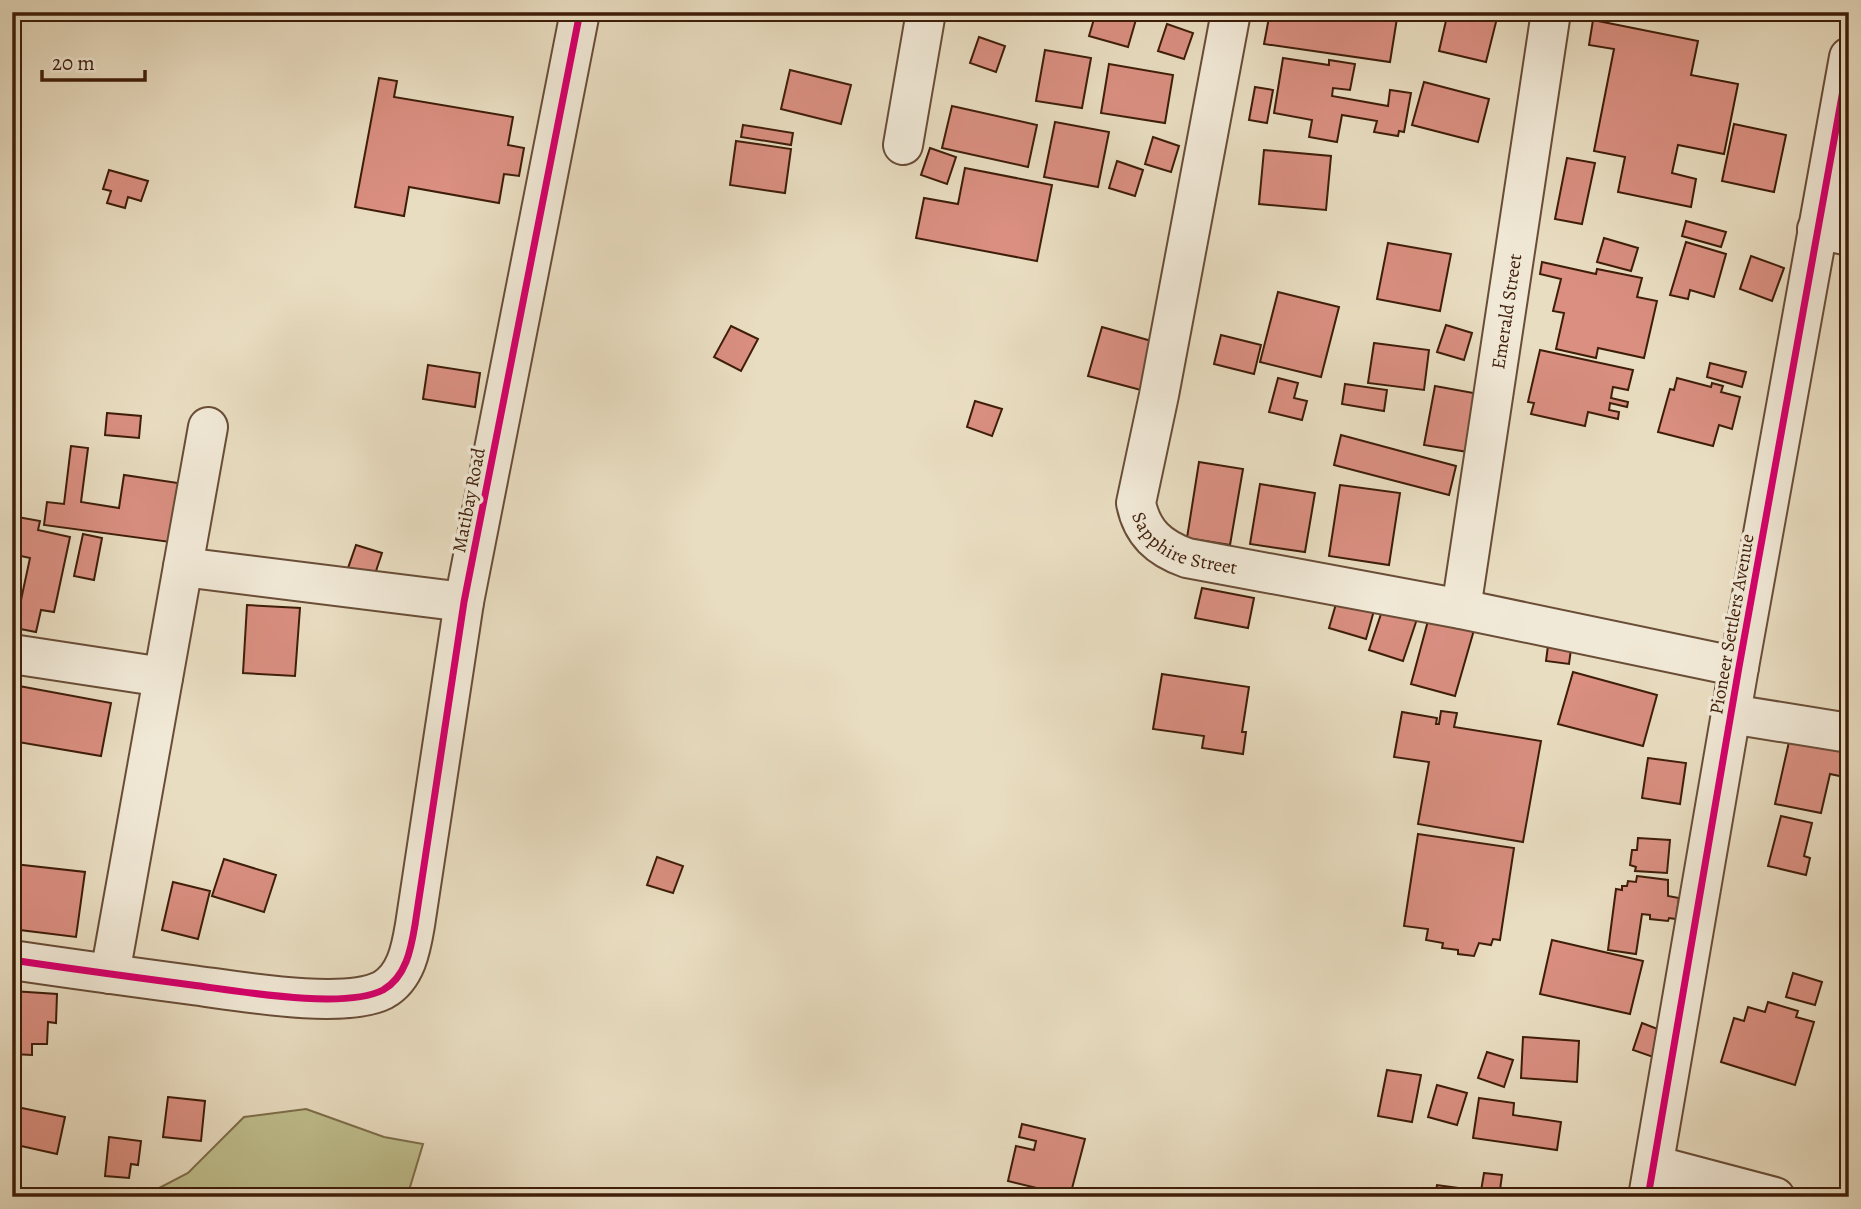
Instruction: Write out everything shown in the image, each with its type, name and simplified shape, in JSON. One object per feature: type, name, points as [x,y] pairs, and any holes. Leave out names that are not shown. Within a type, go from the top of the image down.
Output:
[{"type":"street","name":"Matibay Road","points":[[110,974],[256,993],[332,999],[363,997],[385,989],[400,974],[410,953],[464,602],[580,12]]},
{"type":"street","points":[[903,145],[926,12]]},
{"type":"street","name":"Sapphire Street","points":[[1231,12],[1136,503],[1139,519],[1149,535],[1170,552],[1187,558],[1461,609],[1739,667]]},
{"type":"street","name":"Emerald Street","points":[[1461,609],[1551,12]]},
{"type":"street","name":"Pioneer Settlers Avenue","points":[[1651,1181],[1739,667],[1833,232],[1849,57]]},
{"type":"street","points":[[12,960],[110,974],[208,426]]},
{"type":"street","points":[[183,567],[464,602]]},
{"type":"street","points":[[12,654],[163,677]]},
{"type":"street","points":[[1731,714],[1849,733]]},
{"type":"street","points":[[1651,1181],[1775,1197]]},
{"type":"shaded area","points":[[306,1109],[384,1137],[423,1144],[407,1197],[142,1197],[188,1173],[244,1117]]},
{"type":"building","points":[[1096,12],[1121,12],[1137,16],[1128,47],[1089,36]]},
{"type":"building","points":[[1270,12],[1297,12],[1328,17],[1329,12],[1398,12],[1390,62],[1264,44]]},
{"type":"building","points":[[1448,12],[1498,14],[1486,62],[1439,51]]},
{"type":"building","points":[[1593,20],[1698,41],[1691,75],[1738,84],[1724,154],[1678,145],[1672,173],[1696,179],[1691,207],[1618,192],[1625,157],[1594,151],[1614,49],[1589,45]]},
{"type":"building","points":[[1167,24],[1193,33],[1184,59],[1158,51]]},
{"type":"building","points":[[979,37],[1005,46],[996,72],[970,63]]},
{"type":"building","points":[[1045,50],[1091,58],[1082,108],[1036,101]]},
{"type":"building","points":[[1283,58],[1329,65],[1329,60],[1355,64],[1350,90],[1333,88],[1332,96],[1388,106],[1390,90],[1411,93],[1404,132],[1399,131],[1398,136],[1374,132],[1377,121],[1342,115],[1337,142],[1309,137],[1312,120],[1274,113]]},
{"type":"building","points":[[1109,64],[1173,75],[1165,123],[1101,113]]},
{"type":"building","points":[[790,70],[851,85],[841,124],[781,109]]},
{"type":"building","points":[[379,78],[397,81],[394,97],[513,117],[508,145],[524,148],[519,176],[504,174],[499,203],[409,187],[404,216],[355,207]]},
{"type":"building","points":[[1424,82],[1489,99],[1478,142],[1412,125]]},
{"type":"building","points":[[1255,87],[1273,90],[1267,123],[1249,120]]},
{"type":"building","points":[[952,106],[1037,125],[1028,167],[942,148]]},
{"type":"building","points":[[1055,122],[1109,132],[1098,187],[1044,177]]},
{"type":"building","points":[[1734,124],[1786,135],[1774,192],[1722,181]]},
{"type":"building","points":[[743,125],[793,133],[791,145],[741,137]]},
{"type":"building","points":[[1153,137],[1179,146],[1171,172],[1145,164]]},
{"type":"building","points":[[736,141],[791,149],[785,193],[730,185]]},
{"type":"building","points":[[930,148],[956,157],[947,184],[921,175]]},
{"type":"building","points":[[1264,150],[1331,156],[1326,210],[1259,204]]},
{"type":"building","points":[[1567,158],[1595,163],[1582,224],[1555,219]]},
{"type":"building","points":[[1117,161],[1143,170],[1135,196],[1109,188]]},
{"type":"building","points":[[965,168],[1052,185],[1037,261],[916,238],[924,198],[958,204]]},
{"type":"building","points":[[109,170],[148,181],[141,201],[128,197],[125,208],[107,203],[111,191],[103,189]]},
{"type":"building","points":[[1686,221],[1726,232],[1721,247],[1682,236]]},
{"type":"building","points":[[1604,238],[1638,248],[1631,271],[1597,262]]},
{"type":"building","points":[[1686,242],[1726,254],[1714,297],[1690,290],[1688,299],[1670,295]]},
{"type":"building","points":[[1388,243],[1451,254],[1440,311],[1377,299]]},
{"type":"building","points":[[1751,256],[1784,268],[1772,301],[1740,289]]},
{"type":"building","points":[[1542,262],[1596,274],[1597,269],[1642,278],[1637,297],[1657,301],[1644,358],[1598,348],[1596,358],[1556,349],[1564,313],[1553,311],[1561,279],[1540,274]]},
{"type":"building","points":[[1278,292],[1339,307],[1321,377],[1260,362]]},
{"type":"building","points":[[1446,325],[1472,333],[1464,360],[1437,352]]},
{"type":"building","points":[[731,326],[758,339],[741,371],[714,357]]},
{"type":"building","points":[[1102,327],[1155,342],[1141,390],[1088,376]]},
{"type":"building","points":[[1221,335],[1261,345],[1254,374],[1214,364]]},
{"type":"building","points":[[1374,343],[1429,350],[1424,390],[1368,383]]},
{"type":"building","points":[[1540,350],[1633,370],[1628,390],[1613,387],[1611,398],[1628,402],[1627,407],[1610,403],[1609,410],[1619,412],[1618,419],[1588,412],[1585,426],[1531,414],[1534,403],[1528,402]]},
{"type":"building","points":[[1710,363],[1746,372],[1742,387],[1707,377]]},
{"type":"building","points":[[428,365],[480,373],[475,407],[423,399]]},
{"type":"building","points":[[1278,378],[1298,383],[1294,398],[1307,401],[1302,420],[1269,412]]},
{"type":"building","points":[[1677,378],[1711,387],[1712,383],[1723,386],[1721,392],[1740,397],[1732,429],[1719,425],[1713,446],[1658,432],[1670,389],[1674,390]]},
{"type":"building","points":[[1345,384],[1387,390],[1384,411],[1342,404]]},
{"type":"building","points":[[1435,386],[1479,394],[1468,452],[1424,445]]},
{"type":"building","points":[[975,401],[1002,409],[992,436],[967,427]]},
{"type":"building","points":[[107,413],[141,416],[139,438],[105,435]]},
{"type":"building","points":[[1341,435],[1456,466],[1449,495],[1334,465]]},
{"type":"building","points":[[71,446],[88,448],[81,502],[119,508],[124,475],[178,483],[170,542],[44,525],[47,502],[64,504]]},
{"type":"building","points":[[1199,462],[1243,469],[1230,545],[1187,538]]},
{"type":"building","points":[[1260,484],[1315,493],[1305,552],[1250,544]]},
{"type":"building","points":[[1340,485],[1400,493],[1389,565],[1329,556]]},
{"type":"building","points":[[12,516],[40,521],[38,530],[70,537],[54,612],[41,610],[36,632],[15,628],[30,558],[12,554]]},
{"type":"building","points":[[83,534],[102,538],[94,580],[74,576]]},
{"type":"building","points":[[356,545],[382,553],[373,580],[347,571]]},
{"type":"building","points":[[1202,588],[1254,598],[1248,628],[1195,618]]},
{"type":"building","points":[[1338,597],[1375,607],[1366,639],[1329,628]]},
{"type":"building","points":[[247,605],[300,608],[295,676],[243,673]]},
{"type":"building","points":[[1384,605],[1418,616],[1403,661],[1369,650]]},
{"type":"building","points":[[1429,617],[1474,630],[1455,696],[1411,684]]},
{"type":"building","points":[[1549,638],[1572,642],[1569,664],[1546,661]]},
{"type":"building","points":[[1573,672],[1657,695],[1643,746],[1558,724]]},
{"type":"building","points":[[1162,674],[1249,687],[1242,732],[1246,732],[1243,754],[1202,748],[1204,736],[1153,729]]},
{"type":"building","points":[[19,686],[111,703],[101,756],[12,741],[12,721]]},
{"type":"building","points":[[1441,711],[1457,713],[1454,727],[1541,741],[1523,842],[1418,824],[1429,762],[1394,757],[1402,712],[1437,718],[1436,724],[1439,724]]},
{"type":"building","points":[[1791,733],[1849,746],[1844,777],[1830,774],[1821,813],[1775,804]]},
{"type":"building","points":[[1648,758],[1686,763],[1680,804],[1642,798]]},
{"type":"building","points":[[1781,816],[1812,823],[1804,856],[1810,858],[1806,875],[1768,866]]},
{"type":"building","points":[[1418,834],[1514,848],[1500,940],[1493,939],[1491,945],[1479,943],[1474,956],[1458,954],[1458,950],[1442,948],[1443,943],[1426,940],[1428,929],[1404,926]]},
{"type":"building","points":[[1638,838],[1670,840],[1667,873],[1635,871],[1636,867],[1630,865],[1632,850],[1637,850]]},
{"type":"building","points":[[657,857],[683,866],[673,893],[647,885]]},
{"type":"building","points":[[224,859],[276,875],[264,912],[212,896]]},
{"type":"building","points":[[14,864],[85,872],[76,937],[12,929]]},
{"type":"building","points":[[1637,876],[1668,880],[1668,896],[1679,898],[1676,919],[1650,919],[1650,915],[1642,914],[1636,954],[1608,950],[1616,889],[1622,890],[1622,886],[1627,886],[1628,881],[1636,882]]},
{"type":"building","points":[[173,882],[210,891],[198,939],[162,930]]},
{"type":"building","points":[[1552,940],[1643,961],[1630,1014],[1540,994]]},
{"type":"building","points":[[1793,973],[1822,982],[1815,1005],[1786,997]]},
{"type":"building","points":[[12,991],[57,994],[56,1023],[48,1022],[47,1044],[32,1044],[32,1055],[12,1054]]},
{"type":"building","points":[[1768,1002],[1798,1011],[1796,1017],[1814,1022],[1795,1085],[1721,1062],[1734,1018],[1744,1021],[1748,1007],[1765,1012]]},
{"type":"building","points":[[1642,1023],[1668,1033],[1659,1059],[1633,1050]]},
{"type":"building","points":[[1523,1037],[1579,1041],[1577,1082],[1521,1078]]},
{"type":"building","points":[[1487,1052],[1513,1060],[1504,1087],[1478,1078]]},
{"type":"building","points":[[1387,1070],[1421,1075],[1412,1122],[1378,1116]]},
{"type":"building","points":[[1437,1085],[1467,1093],[1457,1125],[1428,1117]]},
{"type":"building","points":[[168,1097],[205,1101],[201,1141],[163,1137]]},
{"type":"building","points":[[1479,1098],[1514,1103],[1513,1115],[1561,1122],[1557,1150],[1473,1138]]},
{"type":"building","points":[[17,1107],[65,1117],[57,1154],[12,1144],[12,1127]]},
{"type":"building","points":[[1022,1124],[1085,1139],[1070,1196],[1008,1181],[1016,1146],[1034,1150],[1036,1141],[1019,1137]]},
{"type":"building","points":[[109,1137],[141,1141],[138,1165],[131,1164],[129,1178],[105,1176]]},
{"type":"building","points":[[1484,1173],[1502,1175],[1500,1190],[1524,1193],[1523,1197],[1435,1197],[1437,1185],[1481,1191]]},
{"type":"cycle path","points":[[12,960],[236,991],[318,999],[365,996],[383,990],[402,970],[415,925],[464,602],[580,12]]},
{"type":"cycle path","points":[[1648,1197],[1739,667],[1849,57]]}]
